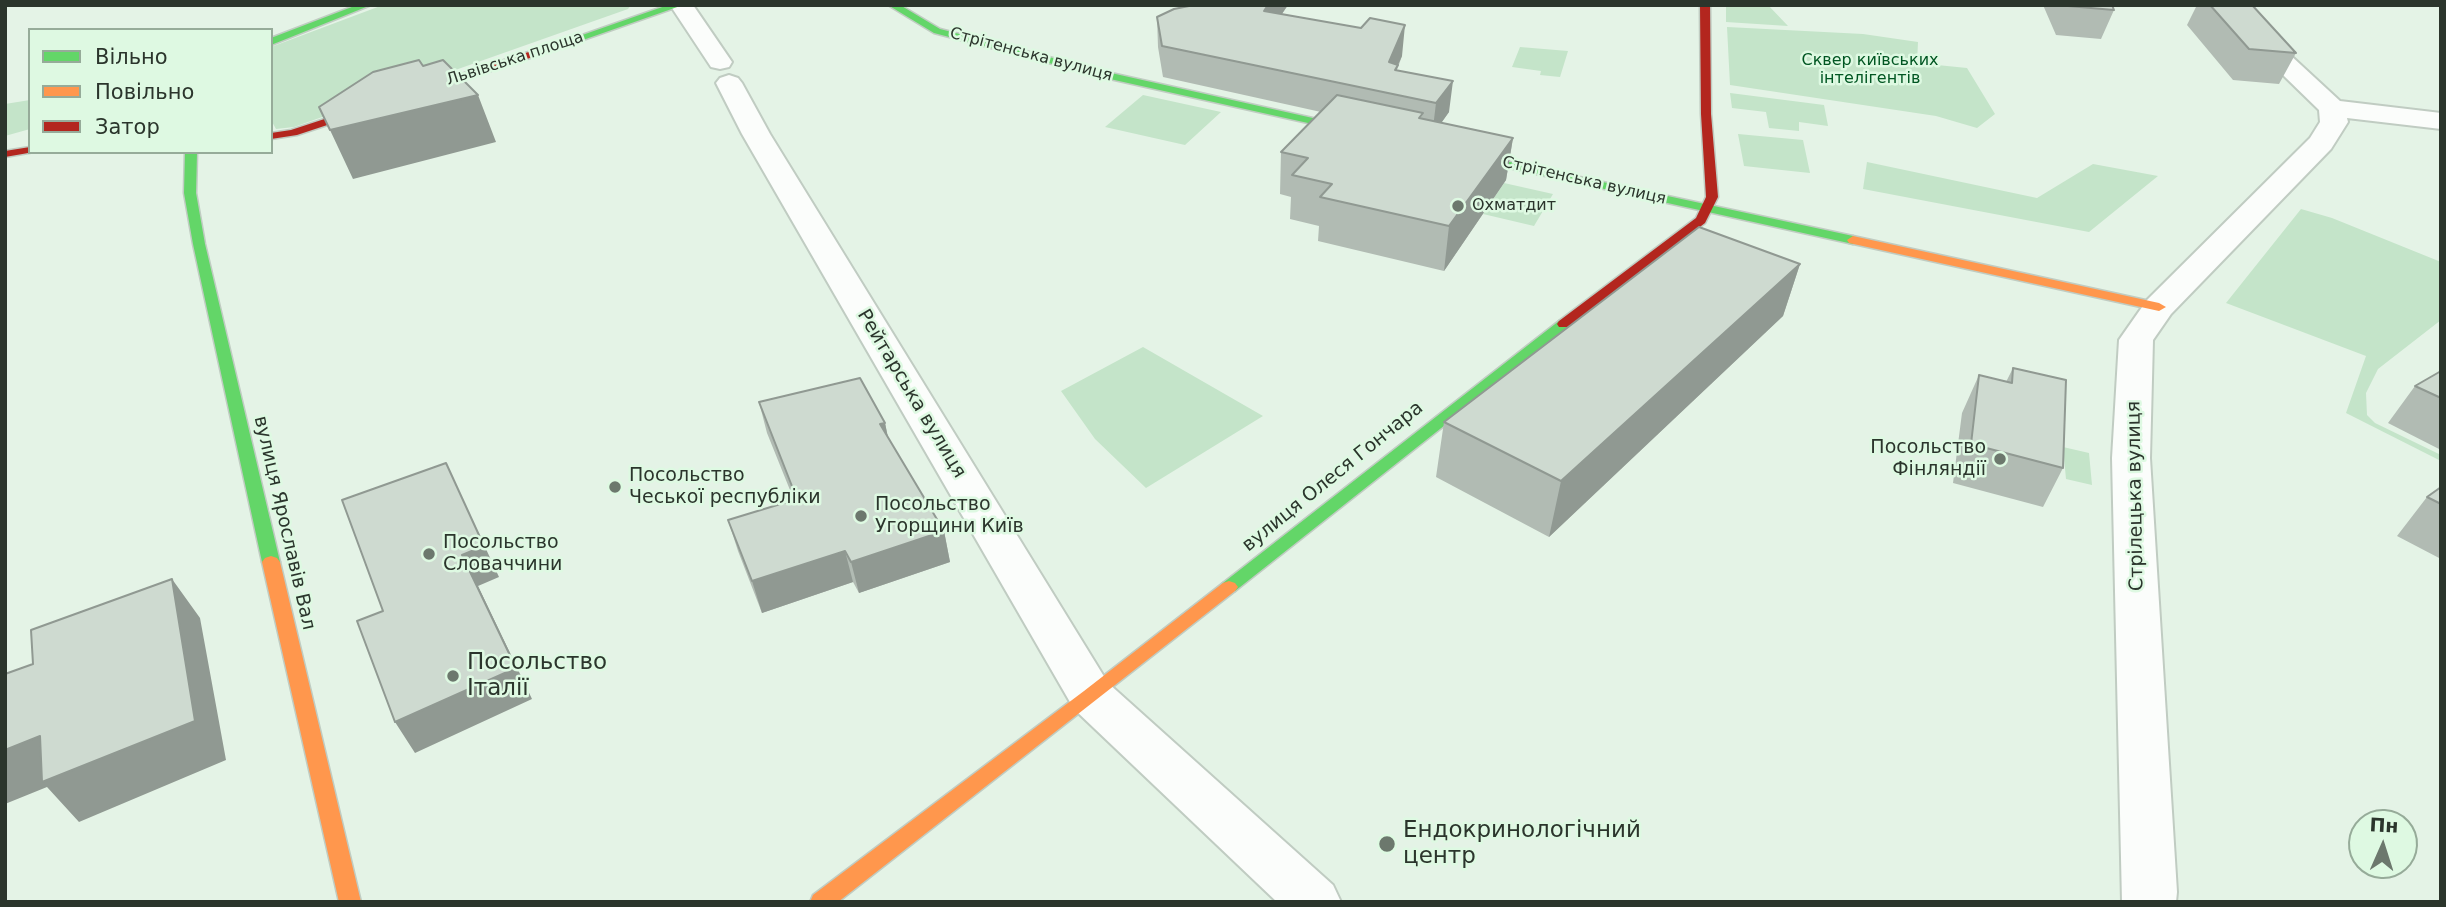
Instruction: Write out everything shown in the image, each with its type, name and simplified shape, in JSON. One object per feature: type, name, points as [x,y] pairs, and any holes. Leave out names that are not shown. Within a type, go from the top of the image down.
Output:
[{"type":"street","points":[[273,41],[366,5]]},
{"type":"street","name":"Рейтарська вулиця","points":[[680,5],[724,73],[763,146],[1091,696],[1314,902]]},
{"type":"street","name":"Львівська площа","points":[[273,136],[293,133],[680,5]]},
{"type":"street","name":"Стрітенська вулиця","points":[[893,5],[936,31],[1110,76],[1376,135]]},
{"type":"street","points":[[1705,5],[1706,114],[1712,197],[1707,209]]},
{"type":"street","points":[[2222,5],[2332,108],[2441,121]]},
{"type":"street","name":"Стрілецька вулиця","points":[[2155,899],[2131,458],[2136,340],[2159,307],[2321,143],[2334,122],[2332,108]]},
{"type":"street","points":[[5,154],[28,150]]},
{"type":"street","name":"Стрітенська вулиця","points":[[1443,150],[2159,307]]},
{"type":"street","name":"вулиця Ярославів Вал","points":[[191,154],[187,171],[199,236],[350,902]]},
{"type":"street","name":"вулиця Олеся Гончара","points":[[821,902],[1091,696],[1486,382],[1691,229],[1707,209]]},
{"type":"green space","points":[[383,5],[631,5],[628,9],[294,127],[276,129],[273,124],[273,46]]},
{"type":"green space","points":[[1726,5],[1768,5],[1788,26],[1726,22]]},
{"type":"green space","name":"Сквер київських інтелігентів","points":[[1727,27],[1863,34],[1918,42],[1917,63],[1967,68],[1995,114],[1977,128],[1936,116],[1730,85]]},
{"type":"green space","points":[[1520,47],[1568,51],[1560,77],[1540,75],[1541,71],[1512,67]]},
{"type":"green space","points":[[1730,93],[1824,105],[1828,126],[1799,122],[1799,131],[1769,128],[1766,112],[1732,108]]},
{"type":"green space","points":[[1143,95],[1221,112],[1185,145],[1105,127]]},
{"type":"green space","points":[[28,100],[28,130],[5,136],[5,104]]},
{"type":"green space","points":[[1738,134],[1803,140],[1810,173],[1744,166]]},
{"type":"green space","points":[[1867,162],[2037,198],[2093,164],[2158,176],[2089,232],[1863,189]]},
{"type":"green space","points":[[1504,183],[1553,194],[1534,226],[1483,214]]},
{"type":"green space","points":[[2301,209],[2332,218],[2441,262],[2441,320],[2378,369],[2366,393],[2367,415],[2375,423],[2441,455],[2441,461],[2346,413],[2366,356],[2226,303]]},
{"type":"green space","points":[[1143,347],[1263,416],[1146,488],[1095,439],[1061,391]]},
{"type":"green space","points":[[2063,447],[2089,453],[2092,485],[2066,479]]},
{"type":"building","points":[[1194,5],[1268,5],[1264,11],[1361,28],[1370,18],[1405,25],[1389,62],[1398,65],[1395,70],[1453,81],[1436,103],[1162,46],[1157,17],[1174,9]]},
{"type":"building","points":[[2112,5],[2114,10],[2068,6]]},
{"type":"building","points":[[2210,5],[2252,5],[2296,53],[2249,49]]},
{"type":"building","points":[[419,60],[423,66],[443,60],[478,95],[330,130],[319,107],[373,72]]},
{"type":"building","points":[[1337,95],[1423,113],[1419,118],[1513,138],[1449,226],[1320,197],[1332,184],[1292,175],[1308,158],[1281,152]]},
{"type":"building","points":[[1699,227],[1800,264],[1561,481],[1444,422]]},
{"type":"building","points":[[2013,368],[2066,380],[2063,468],[1971,444],[1979,375],[2012,383]]},
{"type":"building","points":[[2441,371],[2441,398],[2415,386]]},
{"type":"building","name":"Посольство Угорщини Київ","points":[[860,378],[885,423],[880,424],[944,531],[851,562],[845,551],[752,581],[728,520],[797,499],[759,402]]},
{"type":"building","points":[[446,463],[484,546],[462,555],[516,668],[395,722],[357,621],[383,611],[342,500]]},
{"type":"building","points":[[2441,487],[2441,504],[2427,497]]},
{"type":"building","points":[[172,579],[195,721],[42,782],[40,736],[5,750],[5,674],[33,664],[31,630]]},
{"type":"traffic: fast","points":[[273,41],[366,5]]},
{"type":"traffic: fast","points":[[556,46],[678,5]]},
{"type":"traffic: fast","points":[[893,5],[937,31],[1110,76],[1362,132]]},
{"type":"traffic: fast","points":[[191,154],[190,193],[199,244],[271,562]]},
{"type":"traffic: fast","points":[[1459,154],[1853,240]]},
{"type":"traffic: fast","points":[[1229,587],[1564,324]]},
{"type":"traffic: slow","points":[[1853,240],[2159,307]]},
{"type":"traffic: slow","points":[[271,562],[350,902]]},
{"type":"traffic: slow","points":[[821,902],[1229,587]]},
{"type":"traffic: jam","points":[[1564,324],[1701,220],[1712,197],[1706,114],[1705,5]]},
{"type":"traffic: jam","points":[[273,136],[293,133],[556,46]]},
{"type":"traffic: jam","points":[[5,154],[28,150]]},
{"type":"place","name":"Охматдит","points":[[1458,206]]},
{"type":"place","name":"Посольство Фінляндії","points":[[2000,459]]},
{"type":"place","name":"Посольство Чеської республіки","points":[[615,487]]},
{"type":"place","name":"Посольство Угорщини Київ","points":[[861,516]]},
{"type":"place","name":"Посольство Словаччини","points":[[429,554]]},
{"type":"place","name":"Посольство Італії","points":[[453,676]]},
{"type":"place","name":"Ендокринологічний центр","points":[[1387,844]]}]
